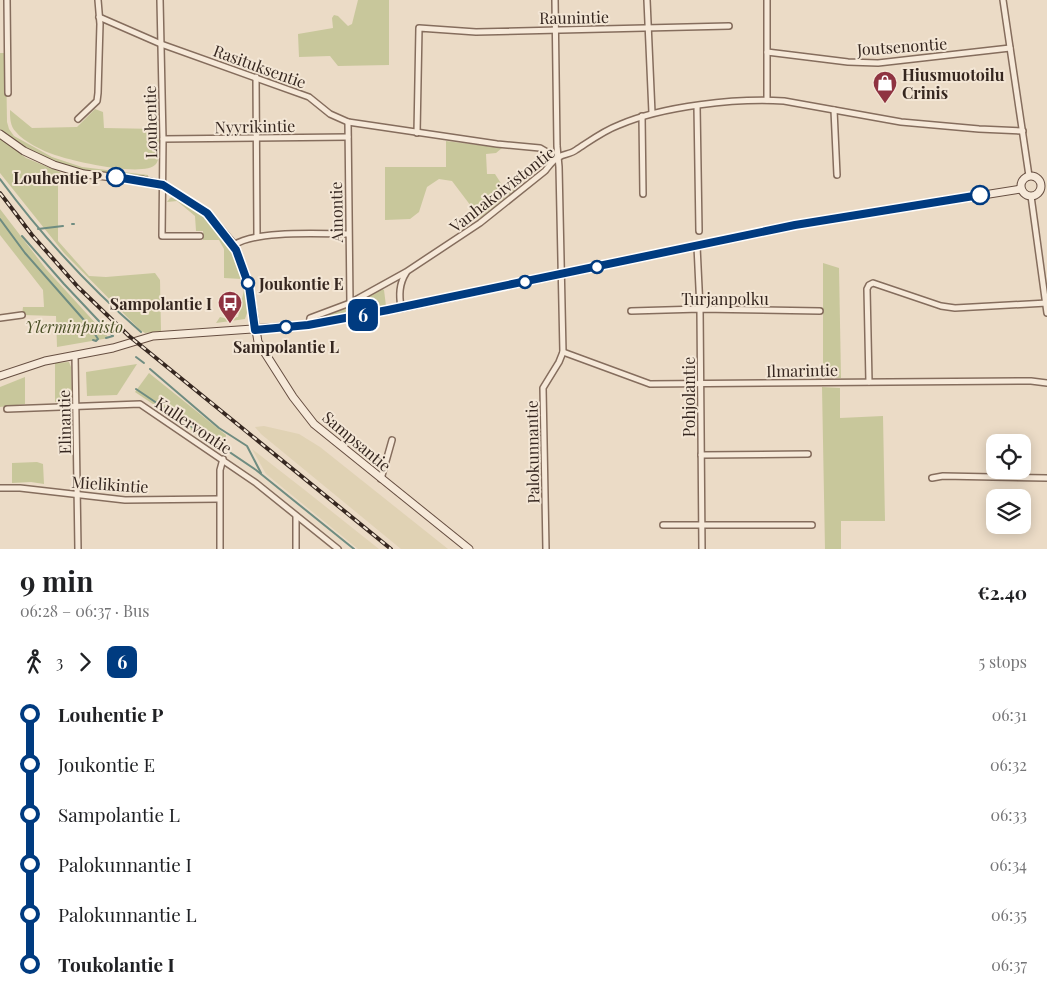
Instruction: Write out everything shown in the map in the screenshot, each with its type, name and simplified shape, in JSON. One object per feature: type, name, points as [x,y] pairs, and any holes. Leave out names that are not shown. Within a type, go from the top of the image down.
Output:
[{"type":"main road","points":[[0,134],[24,151],[54,166],[84,174],[142,180],[163,185],[207,213],[234,245]]},
{"type":"main road","points":[[1029,176],[1038,179],[1044,184],[1039,191],[1031,196],[1024,194],[1021,189],[1021,182],[1029,176]]},
{"type":"main road","points":[[0,377],[45,361],[114,348],[153,336],[308,325],[562,275],[795,225],[1021,189]]},
{"type":"main road","name":"Sampsantie","points":[[234,245],[249,286],[258,342],[293,397],[314,424],[469,549]]},
{"type":"street","points":[[7,0],[8,93]]},
{"type":"street","points":[[78,119],[96,101],[98,93],[98,0]]},
{"type":"street","name":"Louhentie","points":[[160,0],[163,139],[162,236],[200,236]]},
{"type":"street","name":"Palokunnantie","points":[[546,549],[543,388],[559,362],[562,352],[562,275],[559,167],[557,158],[555,0]]},
{"type":"street","points":[[647,0],[652,113]]},
{"type":"street","points":[[767,0],[767,100]]},
{"type":"street","points":[[1003,0],[1029,176]]},
{"type":"street","name":"Rasituksentie","points":[[99,17],[161,44],[309,97],[330,114],[348,122],[496,144],[540,148],[557,158]]},
{"type":"street","name":"Raunintie","points":[[416,133],[419,28],[476,32],[729,26]]},
{"type":"street","name":"Joutsenontie","points":[[767,52],[848,62],[878,63],[1010,48]]},
{"type":"street","points":[[256,77],[257,236]]},
{"type":"street","name":"Vanhakoivistontie","points":[[308,325],[310,318],[350,303],[406,272],[480,223],[545,171],[557,158],[574,152],[596,136],[617,125],[652,113],[697,106],[767,100],[784,101],[901,122],[1023,131]]},
{"type":"street","points":[[697,106],[699,231]]},
{"type":"street","points":[[834,110],[837,175]]},
{"type":"street","points":[[642,116],[642,194]]},
{"type":"street","name":"Ainontie","points":[[348,122],[350,303]]},
{"type":"street","name":"Nyyrikintie","points":[[163,139],[348,137]]},
{"type":"street","points":[[1031,196],[1047,313]]},
{"type":"street","points":[[234,245],[240,241],[257,236],[348,234]]},
{"type":"street","name":"Pohjolantie","points":[[697,246],[700,309],[702,549]]},
{"type":"street","points":[[401,308],[400,287],[406,272]]},
{"type":"street","points":[[869,382],[867,289],[873,283],[941,306],[956,308],[1046,303]]},
{"type":"street","name":"Turjanpolku","points":[[631,311],[700,309],[820,311]]},
{"type":"street","points":[[0,318],[22,315]]},
{"type":"street","name":"Ilmarintie","points":[[562,352],[650,384],[1031,381],[1047,383]]},
{"type":"street","name":"Elinantie","points":[[75,355],[78,549]]},
{"type":"street","name":"Kullervontie","points":[[6,409],[140,404],[223,459],[338,549]]},
{"type":"street","points":[[381,479],[392,440]]},
{"type":"street","points":[[701,455],[808,454]]},
{"type":"street","points":[[220,549],[219,499],[220,470],[223,459]]},
{"type":"street","points":[[932,478],[943,476],[1047,478]]},
{"type":"street","name":"Mielikintie","points":[[0,488],[20,488],[124,500],[219,499]]},
{"type":"street","points":[[296,516],[296,549]]},
{"type":"street","points":[[663,525],[812,525]]},
{"type":"shaded area","points":[[264,426],[299,434],[320,447],[448,549],[401,549],[261,434],[255,427]]},
{"type":"shaded area","points":[[252,449],[379,549],[358,549],[266,474]]},
{"type":"green space","points":[[358,0],[389,0],[389,65],[338,66],[330,56],[299,57],[298,34],[333,28],[332,18],[334,15],[338,16],[348,26],[352,24]]},
{"type":"green space","points":[[0,53],[5,53],[6,56],[7,122],[14,136],[52,157],[82,167],[148,175],[148,179],[99,173],[63,165],[32,152],[2,131],[0,129]]},
{"type":"green space","points":[[95,109],[103,112],[104,128],[158,129],[159,152],[156,164],[149,168],[124,169],[76,161],[55,155],[39,149],[19,136],[11,125],[10,119],[10,110],[32,128],[77,127]]},
{"type":"green space","points":[[0,138],[26,158],[60,172],[63,177],[58,182],[58,241],[89,276],[106,277],[155,273],[160,280],[161,331],[145,333],[140,330],[64,253],[0,173]]},
{"type":"green space","points":[[446,141],[502,148],[496,153],[486,154],[487,174],[495,174],[504,188],[512,183],[515,186],[515,190],[480,218],[452,181],[439,179],[427,187],[419,212],[410,219],[385,220],[385,167],[446,167]]},
{"type":"green space","points":[[175,196],[201,213],[221,234],[238,262],[242,279],[224,278],[224,249],[219,240],[203,240],[203,231],[196,231],[195,216],[177,201],[167,202]]},
{"type":"green space","name":"Ylerminpuisto","points":[[0,209],[46,269],[109,338],[57,347],[56,316],[22,315],[23,307],[44,307],[43,290],[0,235]]},
{"type":"green space","points":[[823,263],[839,268],[841,378],[823,378]]},
{"type":"green space","points":[[382,289],[384,290],[386,306],[316,319],[351,306]]},
{"type":"green space","points":[[244,290],[246,291],[247,313],[245,319],[216,323],[220,317],[228,319],[238,317]]},
{"type":"green space","points":[[69,362],[71,367],[72,399],[55,402],[55,363]]},
{"type":"green space","points":[[137,364],[117,395],[87,396],[86,372]]},
{"type":"green space","points":[[149,373],[226,435],[224,452],[135,392]]},
{"type":"green space","points":[[25,377],[25,404],[0,407],[0,387]]},
{"type":"green space","points":[[822,387],[840,388],[840,418],[883,416],[885,521],[841,521],[841,549],[825,549]]},
{"type":"green space","points":[[37,462],[43,464],[44,484],[31,482],[12,483],[12,463]]},
{"type":"waterway","points":[[0,179],[66,260],[141,332]]},
{"type":"waterway","points":[[0,219],[25,253],[91,328],[98,339],[96,341],[93,340]]},
{"type":"waterway","points":[[38,229],[63,226]]},
{"type":"waterway","points":[[22,236],[113,336],[106,338]]},
{"type":"waterway","points":[[136,357],[144,363]]},
{"type":"waterway","points":[[150,369],[219,428],[247,446],[261,473]]},
{"type":"waterway","points":[[136,389],[256,470],[354,549]]},
{"type":"railway","points":[[0,193],[32,235],[78,287],[129,336],[391,549]]},
{"type":"bus line","name":"6","points":[[116,177],[163,185],[207,213],[234,245],[249,286],[255,330],[308,325],[544,279],[795,225],[980,195]]},
{"type":"place","name":"Hiusmuotoilu Crinis","points":[[885,104]]},
{"type":"place","name":"Louhentie P","points":[[116,177]]},
{"type":"place","name":"Joukontie E","points":[[248,283]]},
{"type":"place","name":"Sampolantie I","points":[[230,324]]},
{"type":"place","name":"Sampolantie L","points":[[286,327]]}]
